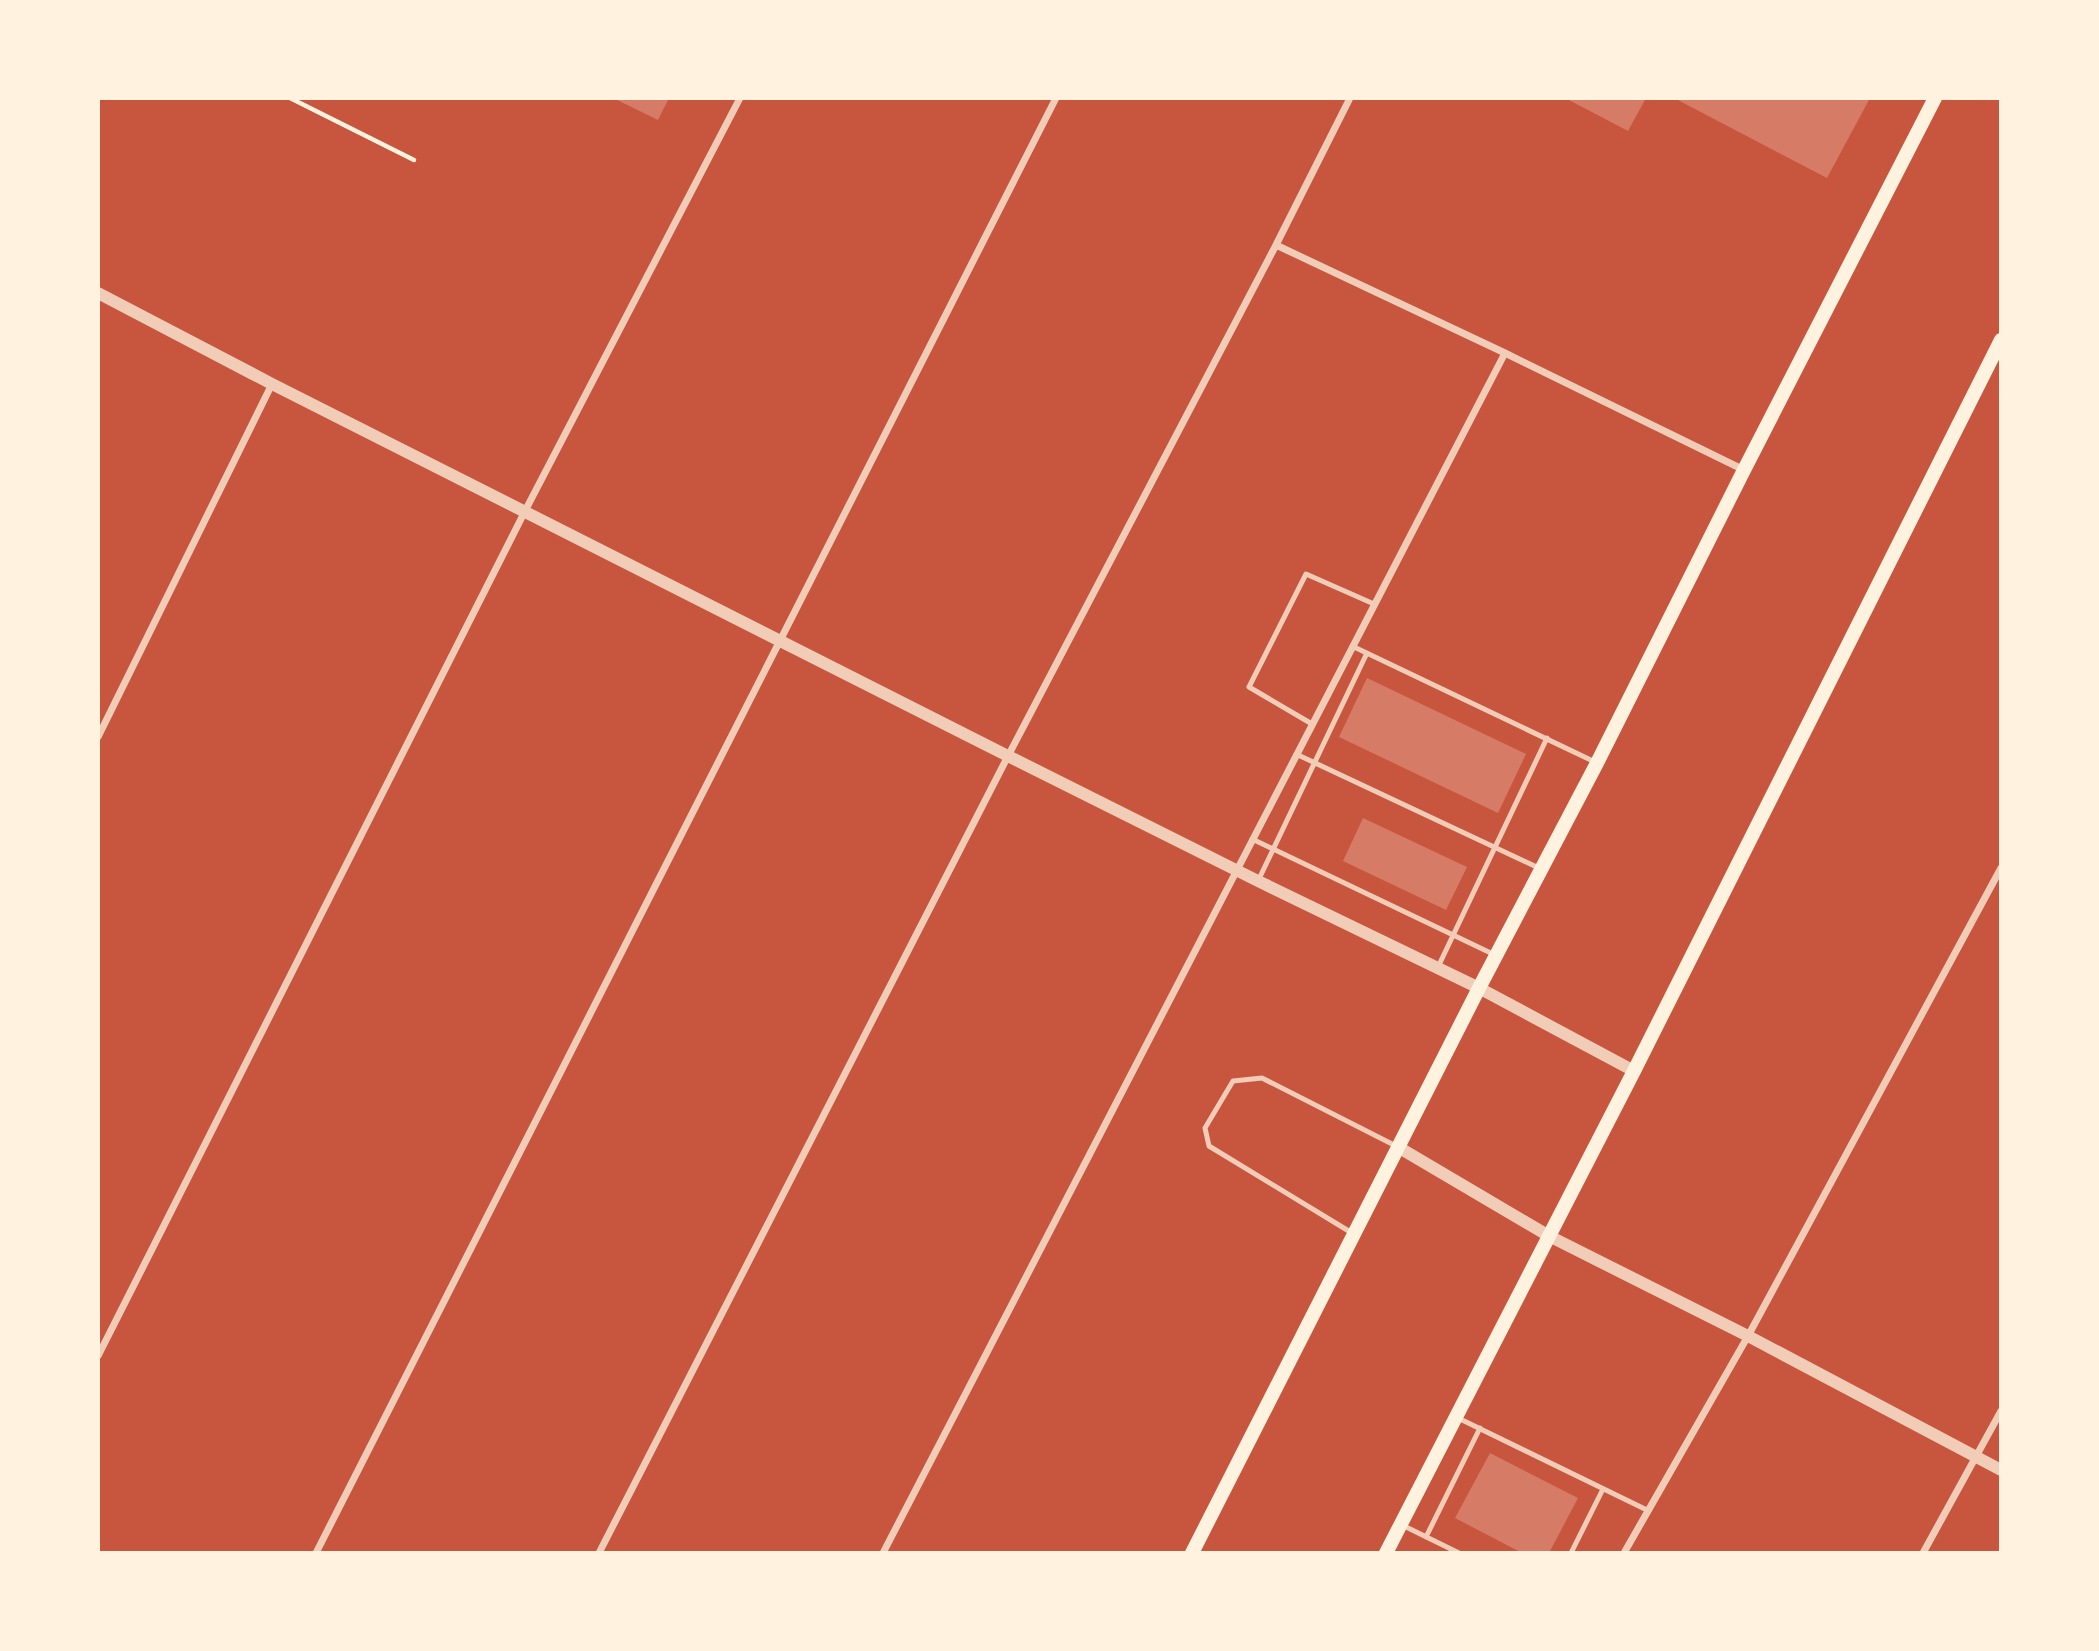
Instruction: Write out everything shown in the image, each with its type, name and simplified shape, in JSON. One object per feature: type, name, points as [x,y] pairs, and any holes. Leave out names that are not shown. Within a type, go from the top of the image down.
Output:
[{"type":"main road","points":[[1192,1553],[1935,98]]},
{"type":"main road","points":[[1386,1553],[1634,1072],[2001,340]]},
{"type":"street","points":[[98,1356],[525,511],[740,98]]},
{"type":"street","points":[[316,1553],[1056,98]]},
{"type":"street","points":[[598,1553],[1350,98]]},
{"type":"street","points":[[1276,245],[1744,470]]},
{"type":"street","points":[[98,293],[272,384],[1008,756],[1438,967],[1634,1072]]},
{"type":"street","points":[[883,1553],[1505,353]]},
{"type":"street","points":[[98,737],[272,384]]},
{"type":"street","points":[[1624,1553],[1748,1336],[2001,868]]},
{"type":"street","points":[[1398,1147],[1549,1236],[1748,1336],[2001,1470]]},
{"type":"street","points":[[1923,1553],[2001,1411]]},
{"type":"lane","points":[[1311,724],[1249,687],[1306,574],[1374,604]]},
{"type":"lane","points":[[1352,646],[1597,763]]},
{"type":"lane","points":[[1258,881],[1367,653]]},
{"type":"lane","points":[[1438,967],[1547,738]]},
{"type":"lane","points":[[1296,754],[1542,869]]},
{"type":"lane","points":[[1252,839],[1497,956]]},
{"type":"lane","points":[[1355,1234],[1209,1146],[1205,1128],[1233,1081],[1262,1078],[1398,1147]]},
{"type":"lane","points":[[1455,1416],[1648,1511]]},
{"type":"lane","points":[[1426,1537],[1480,1428]]},
{"type":"lane","points":[[1571,1553],[1603,1489]]},
{"type":"lane","points":[[1401,1524],[1459,1553]]},
{"type":"path","points":[[290,98],[414,160]]},
{"type":"building","points":[[613,98],[669,98],[658,120]]},
{"type":"building","points":[[1565,98],[1646,98],[1628,131]]},
{"type":"building","points":[[1674,98],[1870,98],[1827,178]]},
{"type":"building","points":[[1367,678],[1526,754],[1498,813],[1339,737]]},
{"type":"building","points":[[1363,818],[1467,867],[1446,910],[1343,861]]},
{"type":"building","points":[[1490,1453],[1578,1498],[1549,1553],[1522,1553],[1455,1518]]}]
